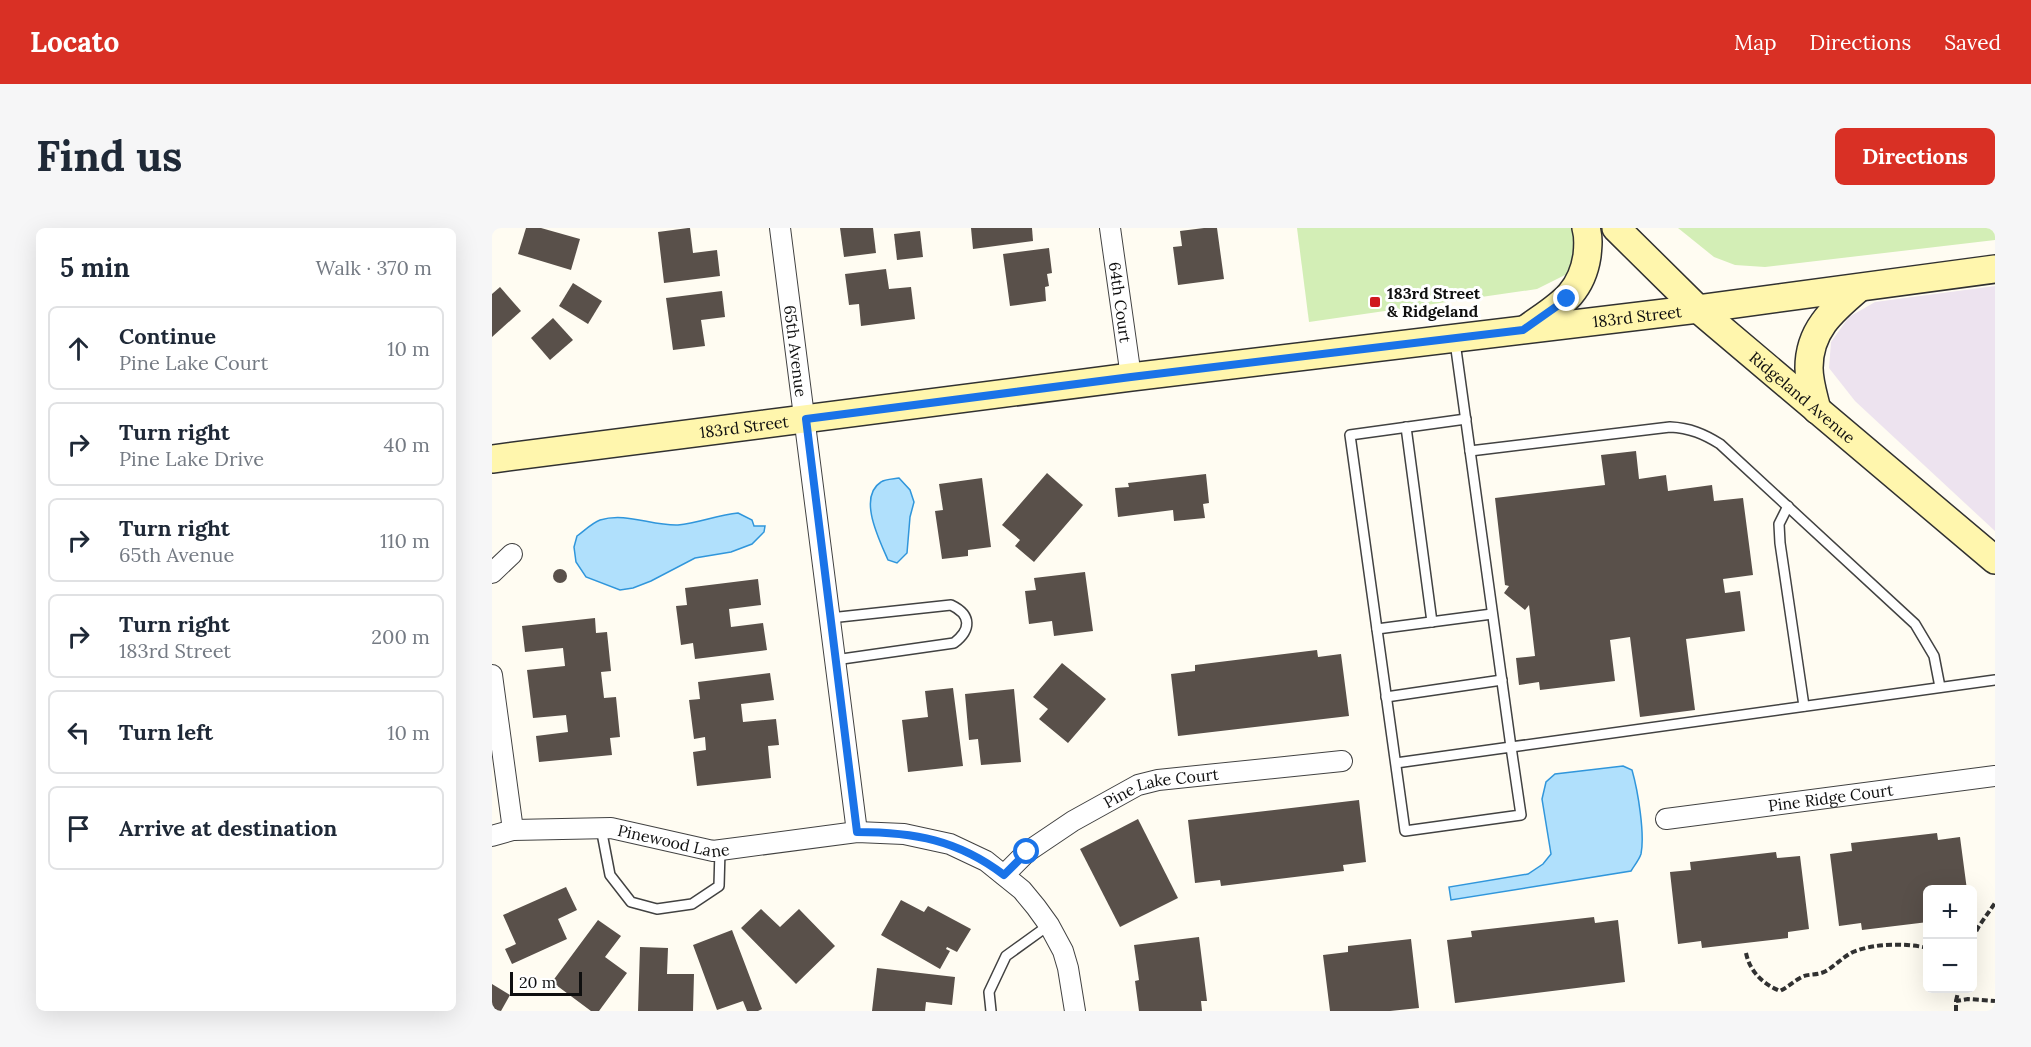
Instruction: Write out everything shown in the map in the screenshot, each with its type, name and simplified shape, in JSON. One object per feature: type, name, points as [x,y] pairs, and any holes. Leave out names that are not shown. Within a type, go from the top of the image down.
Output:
[{"type":"street","name":"65th Avenue","points":[[780,228],[857,832]]},
{"type":"street","name":"64th Court","points":[[1110,228],[1131,377]]},
{"type":"street","points":[[1523,330],[1567,299],[1582,278],[1589,239],[1586,228]]},
{"type":"street","name":"Ridgeland Avenue","points":[[1617,228],[1698,309],[1995,560]]},
{"type":"street","name":"183rd Street","points":[[492,459],[1131,377],[1698,309],[1995,269]]},
{"type":"street","points":[[1817,410],[1809,370],[1811,344],[1832,311],[1859,288]]},
{"type":"street","points":[[492,573],[512,554]]},
{"type":"street","points":[[492,675],[513,830]]},
{"type":"street","name":"Pine Lake Court","points":[[1004,875],[1027,852],[1073,821],[1138,786],[1158,780],[1342,761]]},
{"type":"street","name":"Pine Ridge Court","points":[[1666,819],[1995,776]]},
{"type":"street","name":"Pinewood Lane","points":[[492,836],[513,830],[610,828],[713,851],[857,832],[904,834],[939,841],[986,861],[1029,899],[1049,925],[1060,945],[1068,968],[1075,1011]]},
{"type":"lane","points":[[1454,339],[1466,419],[1492,614],[1521,814],[1405,831],[1350,435],[1466,419]]},
{"type":"lane","points":[[1406,427],[1432,622]]},
{"type":"lane","points":[[1470,451],[1670,427],[1688,428],[1703,434],[1720,444],[1915,624],[1934,656],[1940,687]]},
{"type":"lane","points":[[1788,506],[1779,524],[1780,543],[1804,706]]},
{"type":"lane","points":[[830,618],[951,605],[960,609],[965,616],[967,626],[963,636],[954,643],[835,660]]},
{"type":"lane","points":[[1377,629],[1492,614]]},
{"type":"lane","points":[[1386,697],[1502,680]]},
{"type":"lane","points":[[1395,763],[1995,680]]},
{"type":"lane","points":[[602,828],[610,875],[632,902],[657,909],[692,904],[719,886],[720,850]]},
{"type":"lane","points":[[991,1011],[989,992],[1006,956],[1049,925]]},
{"type":"path","points":[[1977,930],[1995,903]]},
{"type":"path","points":[[1746,953],[1748,963],[1759,978],[1769,987],[1780,991],[1799,978],[1808,974],[1817,975],[1827,970],[1854,952],[1893,945],[1923,947]]},
{"type":"path","points":[[1956,1011],[1958,993]]},
{"type":"path","points":[[1956,1001],[1968,999],[1995,1001]]},
{"type":"shaded area","points":[[1995,286],[1995,531],[1855,401],[1829,368],[1831,342],[1849,317],[1875,302]]},
{"type":"green space","points":[[1297,228],[1571,228],[1576,246],[1569,273],[1537,289],[1309,322]]},
{"type":"green space","points":[[1678,228],[1995,228],[1995,240],[1765,267],[1735,265],[1714,257]]},
{"type":"water","points":[[899,478],[910,490],[914,502],[910,517],[907,553],[897,563],[888,560],[876,531],[872,520],[871,498],[874,489],[883,481]]},
{"type":"water","points":[[738,513],[752,520],[754,526],[765,526],[764,532],[752,544],[731,552],[695,558],[633,588],[620,590],[586,577],[576,562],[574,547],[577,536],[600,520],[629,518],[658,524],[678,525]]},
{"type":"water","points":[[1623,766],[1632,770],[1639,801],[1641,824],[1641,854],[1631,871],[1451,900],[1449,887],[1528,874],[1543,864],[1551,854],[1542,799],[1546,782],[1555,774]]},
{"type":"building","points":[[526,228],[541,228],[580,239],[571,270],[518,254]]},
{"type":"building","points":[[690,228],[693,253],[717,250],[720,276],[664,283],[658,232]]},
{"type":"building","points":[[840,228],[873,228],[876,253],[844,257]]},
{"type":"building","points":[[971,228],[1032,228],[1033,241],[973,249]]},
{"type":"building","points":[[1217,228],[1224,279],[1178,285],[1173,247],[1182,246],[1180,231]]},
{"type":"building","points":[[920,231],[923,257],[897,260],[894,234]]},
{"type":"building","points":[[1049,248],[1052,273],[1047,274],[1049,286],[1045,287],[1046,301],[1010,306],[1003,254]]},
{"type":"building","points":[[886,269],[889,289],[911,287],[915,319],[861,326],[859,304],[849,305],[845,274]]},
{"type":"building","points":[[573,283],[602,301],[588,324],[559,306]]},
{"type":"building","points":[[500,287],[521,311],[492,337],[492,294]]},
{"type":"building","points":[[722,291],[725,317],[701,320],[705,346],[673,350],[666,298]]},
{"type":"building","points":[[553,318],[573,340],[550,360],[531,338]]},
{"type":"building","points":[[1636,451],[1639,479],[1666,475],[1668,491],[1712,485],[1714,501],[1743,498],[1753,575],[1723,579],[1725,593],[1740,591],[1745,631],[1686,639],[1695,710],[1640,717],[1630,637],[1610,640],[1615,681],[1540,690],[1539,682],[1519,685],[1516,658],[1535,656],[1529,605],[1525,610],[1504,593],[1509,586],[1505,585],[1495,498],[1605,485],[1601,455]]},
{"type":"building","points":[[1047,473],[1083,505],[1034,562],[1015,546],[1020,540],[1002,525]]},
{"type":"building","points":[[1206,474],[1209,503],[1203,504],[1205,518],[1174,521],[1173,510],[1118,517],[1115,488],[1129,487],[1128,483]]},
{"type":"building","points":[[982,478],[991,547],[968,550],[968,556],[942,559],[935,511],[943,510],[939,484]]},
{"type":"building","points":[[557,569],[563,569],[567,576],[563,583],[557,583],[553,579],[553,573]]},
{"type":"building","points":[[1085,572],[1093,631],[1054,636],[1052,621],[1029,624],[1025,591],[1036,590],[1034,578]]},
{"type":"building","points":[[758,579],[761,605],[729,609],[731,627],[763,623],[767,650],[695,659],[693,643],[681,645],[676,606],[687,605],[685,588]]},
{"type":"building","points":[[595,618],[596,633],[607,632],[611,671],[601,672],[604,698],[616,697],[620,737],[610,738],[612,755],[539,762],[536,736],[568,732],[566,715],[533,718],[527,670],[565,666],[563,648],[525,652],[522,626]]},
{"type":"building","points":[[1317,650],[1318,657],[1341,654],[1349,716],[1178,736],[1171,674],[1195,671],[1195,665]]},
{"type":"building","points":[[1062,663],[1106,699],[1068,743],[1039,719],[1048,709],[1033,697]]},
{"type":"building","points":[[770,673],[774,700],[741,704],[743,722],[776,719],[779,745],[768,746],[771,778],[697,786],[693,752],[706,750],[705,737],[694,739],[689,700],[700,699],[698,682]]},
{"type":"building","points":[[953,688],[963,766],[908,772],[902,720],[928,717],[925,691]]},
{"type":"building","points":[[1014,689],[1021,762],[981,765],[978,739],[969,740],[965,694]]},
{"type":"building","points":[[1359,800],[1366,862],[1343,865],[1344,871],[1221,886],[1220,880],[1195,883],[1188,820]]},
{"type":"building","points":[[1138,819],[1178,898],[1120,927],[1080,849]]},
{"type":"building","points":[[1937,833],[1938,840],[1960,837],[1966,885],[1923,885],[1923,923],[1862,930],[1861,923],[1839,926],[1830,854],[1852,851],[1851,843]]},
{"type":"building","points":[[1776,852],[1777,858],[1800,856],[1809,929],[1788,932],[1788,938],[1702,948],[1701,941],[1678,944],[1670,872],[1691,870],[1690,862]]},
{"type":"building","points":[[566,887],[577,910],[558,919],[567,939],[512,964],[505,949],[516,944],[503,915]]},
{"type":"building","points":[[901,900],[924,912],[928,906],[971,929],[957,952],[947,947],[946,949],[950,951],[940,969],[881,935]]},
{"type":"building","points":[[761,909],[780,927],[799,909],[835,946],[796,984],[741,928]]},
{"type":"building","points":[[1594,917],[1595,923],[1618,920],[1625,982],[1455,1003],[1447,940],[1472,937],[1471,931]]},
{"type":"building","points":[[598,920],[621,936],[605,957],[627,973],[599,1011],[591,1011],[552,982]]},
{"type":"building","points":[[732,930],[762,1009],[758,1011],[747,1011],[743,1001],[717,1010],[693,945]]},
{"type":"building","points":[[1199,937],[1207,1001],[1201,1001],[1202,1011],[1139,1011],[1135,981],[1139,980],[1134,945]]},
{"type":"building","points":[[1411,939],[1419,1008],[1390,1011],[1330,1011],[1323,955],[1348,952],[1348,946]]},
{"type":"building","points":[[640,947],[668,948],[667,974],[694,974],[693,1011],[638,1011]]},
{"type":"building","points":[[877,968],[955,977],[952,1005],[926,1002],[925,1011],[872,1011]]},
{"type":"building","points":[[492,984],[510,995],[501,1011],[492,1011]]},
{"type":"place","name":"183rd Street & Ridgeland","points":[[1375,302]]},
{"type":"route","points":[[1027,852],[1004,875],[986,861],[950,844],[904,834],[857,832],[806,419],[1523,330],[1567,299]]}]
